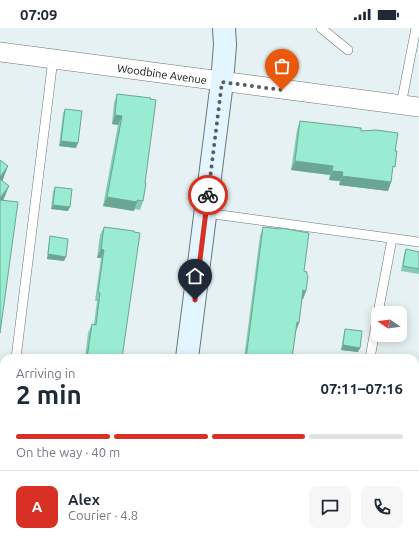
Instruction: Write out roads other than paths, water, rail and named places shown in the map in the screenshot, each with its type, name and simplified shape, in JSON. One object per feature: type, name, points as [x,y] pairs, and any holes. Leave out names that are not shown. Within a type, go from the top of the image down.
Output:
[{"type":"main road","points":[[188,354],[222,82],[225,45],[224,28]]},
{"type":"street","name":"Woodbine Avenue","points":[[0,52],[410,106]]},
{"type":"lane","points":[[321,28],[348,50]]},
{"type":"lane","points":[[410,106],[416,28]]},
{"type":"lane","points":[[16,354],[53,59]]},
{"type":"lane","points":[[206,213],[419,242]]},
{"type":"lane","points":[[379,306],[392,238]]},
{"type":"lane","points":[[371,354],[373,342]]}]
